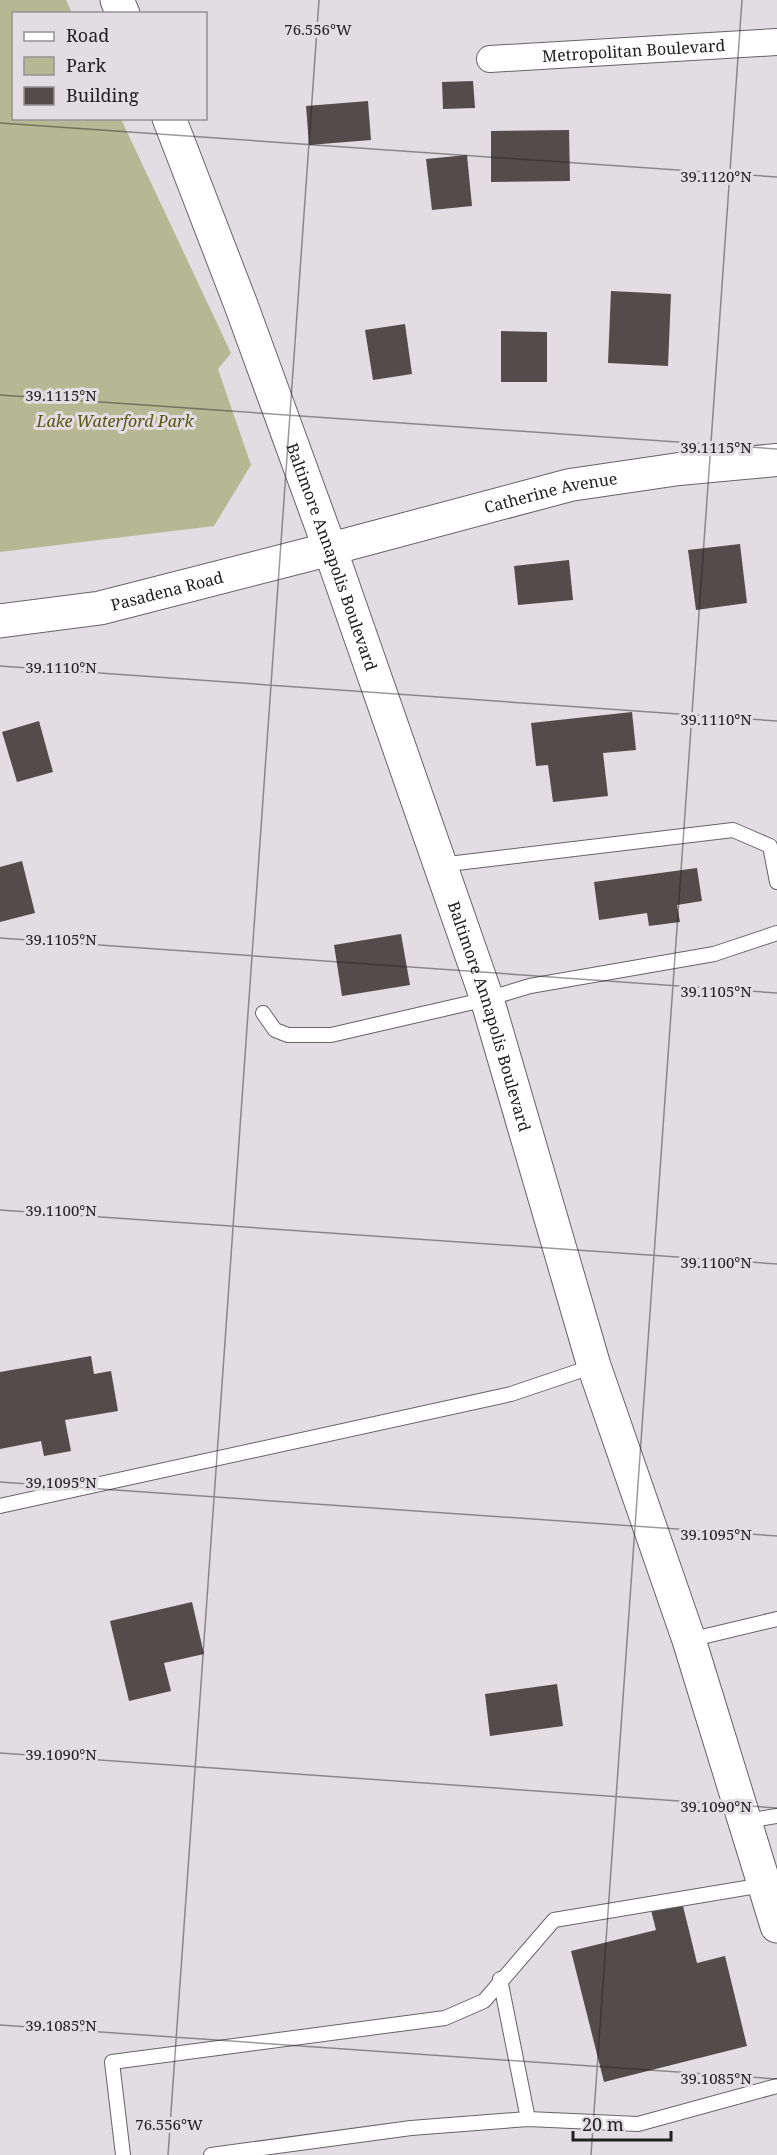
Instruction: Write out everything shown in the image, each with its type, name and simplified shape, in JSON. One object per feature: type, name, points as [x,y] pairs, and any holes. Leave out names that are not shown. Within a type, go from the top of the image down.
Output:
[{"type":"main road","name":"Baltimore Annapolis Boulevard","points":[[170,120],[230,274],[330,549],[487,999],[594,1366],[689,1640],[743,1822],[777,1926]]},
{"type":"main road","name":"Pasadena Road","points":[[0,621],[100,608],[330,549]]},
{"type":"street","name":"Metropolitan Boulevard","points":[[490,59],[777,42]]},
{"type":"street","name":"Catherine Avenue","points":[[330,549],[570,485],[679,469],[777,460]]},
{"type":"lane","points":[[440,865],[733,830],[770,846],[777,882]]},
{"type":"lane","points":[[263,1013],[275,1030],[288,1035],[316,1037],[487,999],[530,986],[714,954],[777,933]]},
{"type":"lane","points":[[0,1506],[511,1394],[594,1366]]},
{"type":"lane","points":[[689,1640],[777,1619]]},
{"type":"lane","points":[[743,1822],[777,1816]]},
{"type":"lane","points":[[123,2155],[112,2062],[446,2018],[483,2001],[554,1920],[764,1885]]},
{"type":"lane","points":[[500,1979],[528,2119]]},
{"type":"lane","points":[[211,2155],[411,2128],[528,2119],[638,2124],[777,2086]]},
{"type":"green space","name":"Lake Waterford Park","points":[[0,0],[66,0],[72,12],[12,12],[12,120],[121,120],[231,353],[218,369],[251,465],[214,526],[0,552]]},
{"type":"building","points":[[473,81],[475,108],[443,109],[442,82]]},
{"type":"building","points":[[368,101],[371,140],[309,145],[306,106]]},
{"type":"building","points":[[569,130],[570,181],[491,182],[491,131]]},
{"type":"building","points":[[467,155],[472,206],[432,210],[426,159]]},
{"type":"building","points":[[611,291],[671,294],[668,366],[608,363]]},
{"type":"building","points":[[405,324],[412,374],[373,380],[365,330]]},
{"type":"building","points":[[501,331],[547,332],[547,382],[501,382]]},
{"type":"building","points":[[740,544],[747,603],[696,610],[688,550]]},
{"type":"building","points":[[569,560],[573,600],[518,605],[514,566]]},
{"type":"building","points":[[632,712],[636,750],[603,753],[608,796],[553,802],[548,765],[536,766],[531,723]]},
{"type":"building","points":[[39,721],[53,772],[17,782],[2,732]]},
{"type":"building","points":[[22,861],[35,913],[0,922],[0,867]]},
{"type":"building","points":[[697,868],[702,901],[677,905],[680,922],[649,926],[647,913],[599,920],[594,882]]},
{"type":"building","points":[[401,934],[410,985],[342,996],[334,945]]},
{"type":"building","points":[[91,1356],[94,1374],[111,1371],[118,1411],[65,1420],[71,1451],[44,1456],[41,1441],[0,1449],[0,1372]]},
{"type":"building","points":[[192,1602],[204,1654],[164,1663],[171,1691],[129,1701],[110,1621]]},
{"type":"building","points":[[557,1684],[563,1726],[490,1736],[485,1694]]},
{"type":"building","points":[[682,1902],[697,1963],[725,1956],[747,2046],[604,2082],[571,1951],[656,1930],[651,1910]]}]
